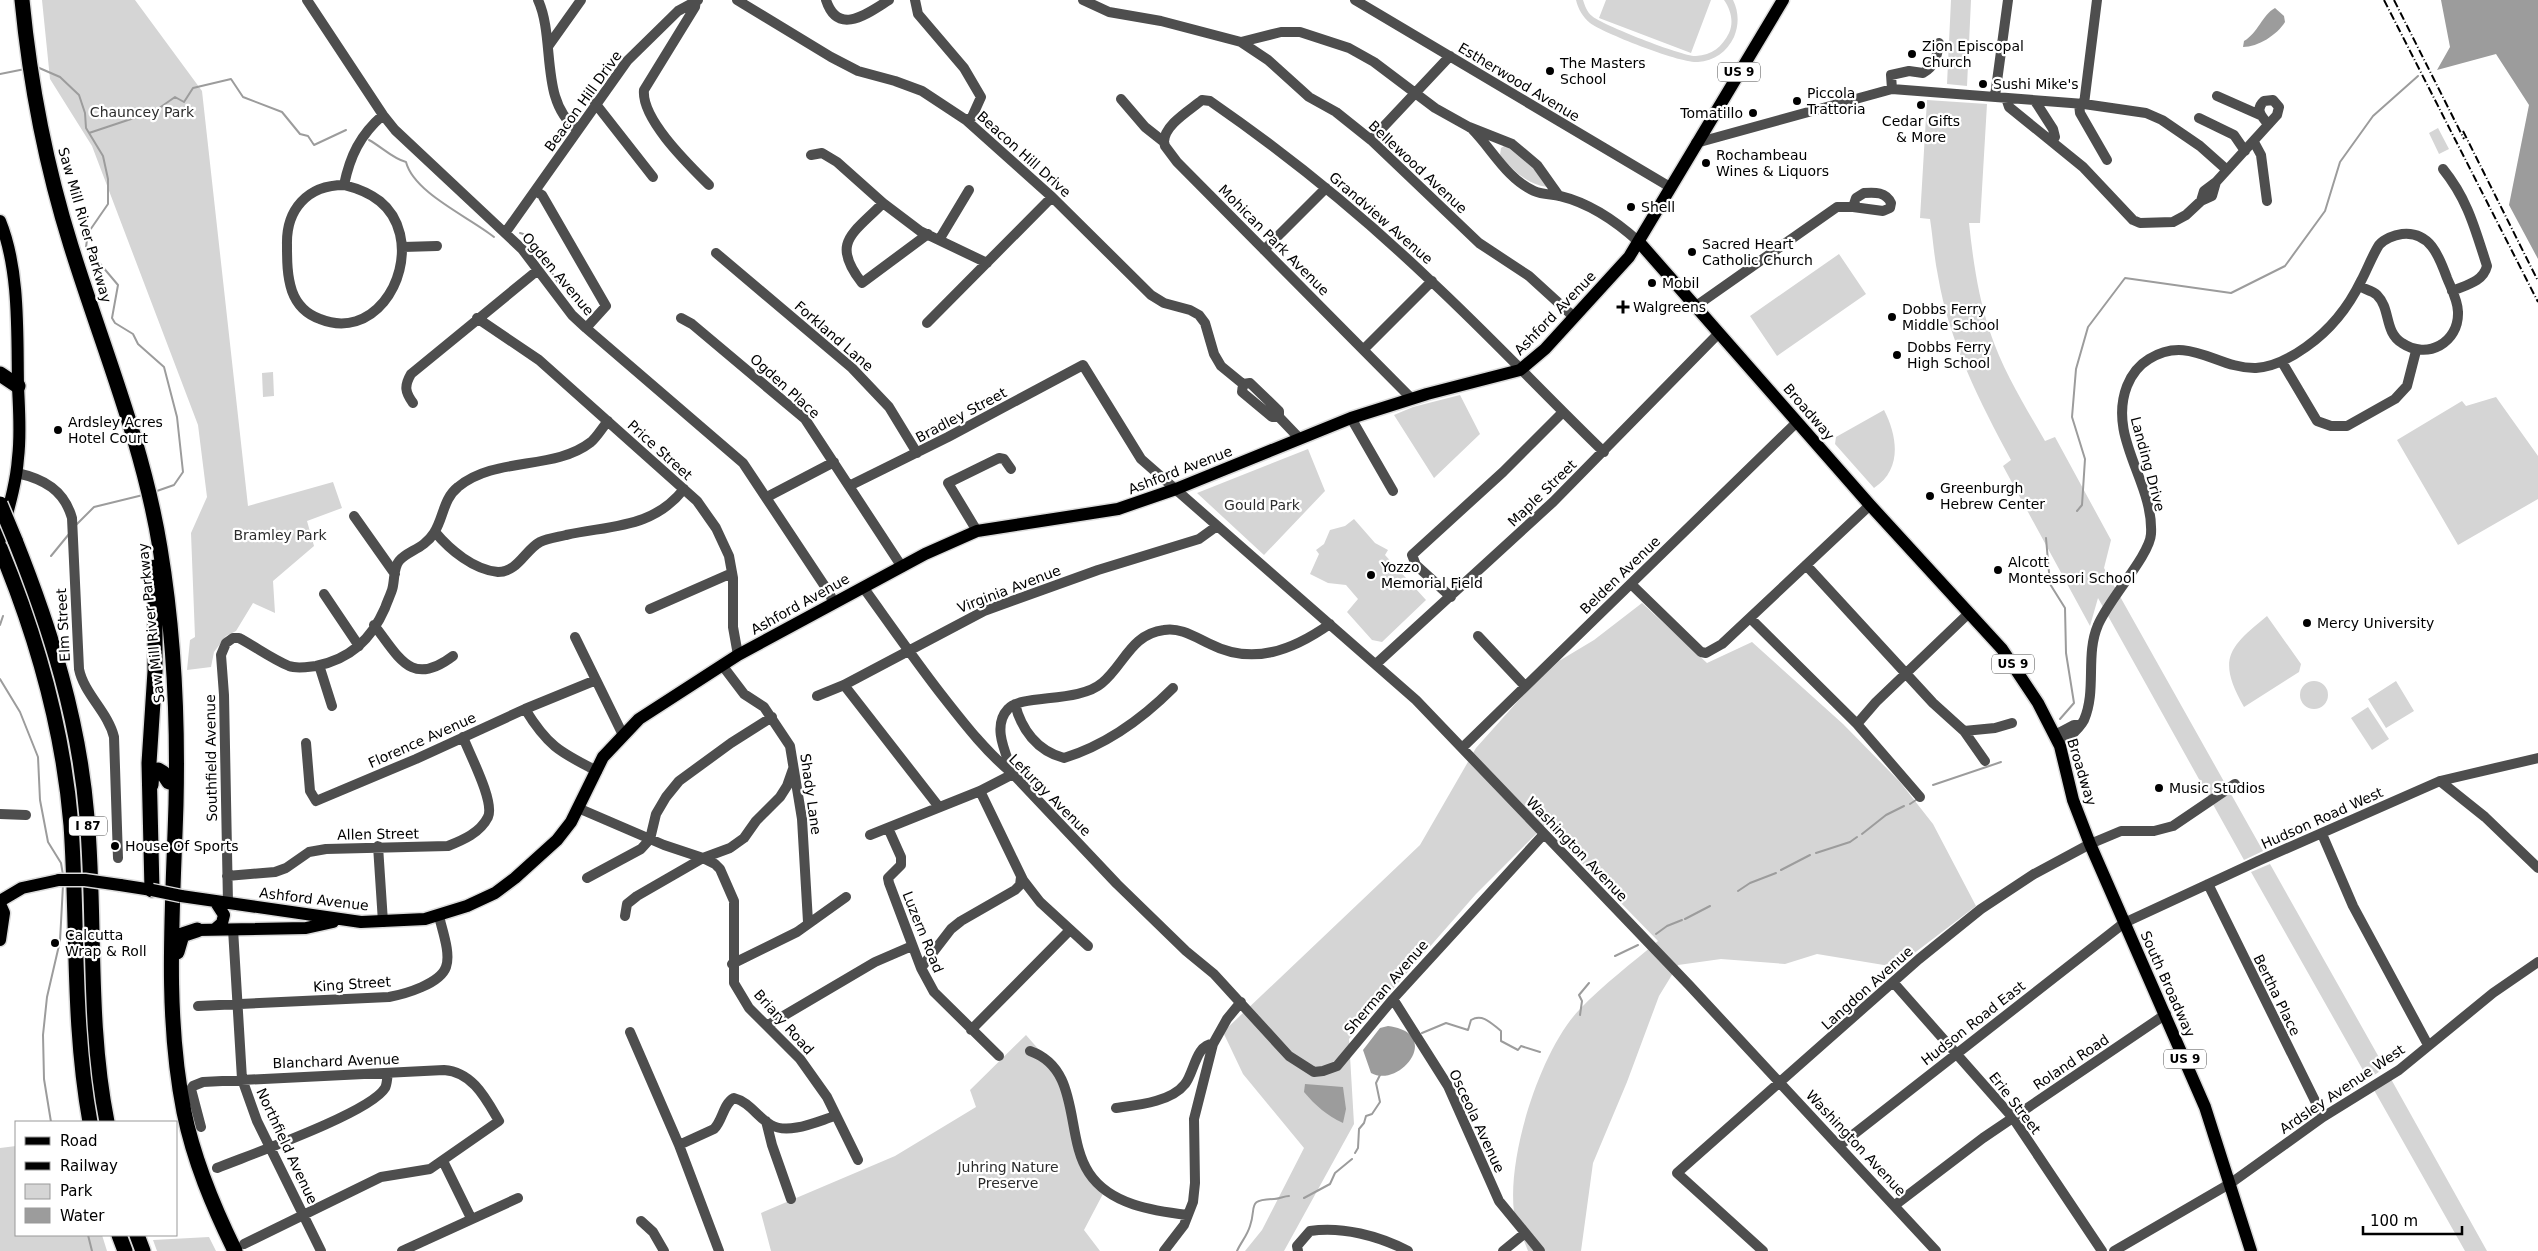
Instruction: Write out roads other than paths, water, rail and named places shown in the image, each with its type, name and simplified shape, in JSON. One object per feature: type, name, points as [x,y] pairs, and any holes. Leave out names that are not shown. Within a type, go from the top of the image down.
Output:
[{"type":"highway","name":"Saw Mill River Parkway","points":[[14,0],[54,219],[144,484],[167,596],[175,700],[177,770],[177,898],[173,994],[176,1057],[188,1128],[204,1181],[240,1247]]},
{"type":"highway","name":"Saw Mill River Parkway","points":[[22,0],[25,60]]},
{"type":"highway","points":[[0,374],[18,386]]},
{"type":"highway","name":"I 87","points":[[0,504],[8,540],[56,653],[78,746],[89,840],[96,1042],[107,1121]]},
{"type":"highway","name":"Saw Mill River Parkway","points":[[148,505],[166,670],[169,782],[165,990],[169,1070],[177,1117],[189,1162],[205,1207],[226,1251]]},
{"type":"highway","name":"I 87","points":[[0,548],[33,636],[46,681],[66,776],[72,848],[77,1023],[90,1121]]},
{"type":"highway","points":[[152,886],[149,764],[156,671],[155,566]]},
{"type":"highway","points":[[150,789],[151,776],[156,770],[162,771],[169,782]]},
{"type":"highway","points":[[177,898],[180,922],[184,926],[197,930]]},
{"type":"highway","points":[[173,994],[179,941],[185,934],[197,930]]},
{"type":"highway","points":[[119,1236],[125,1251]]},
{"type":"highway","points":[[137,1236],[143,1251]]},
{"type":"main road","name":"US 9","points":[[1639,242],[1782,0]]},
{"type":"main road","points":[[0,221],[9,245],[12,262],[20,434],[8,540]]},
{"type":"main road","name":"Ashford Avenue","points":[[0,902],[12,892],[31,885],[60,880],[90,880],[152,886],[177,898],[221,902],[340,921],[383,922],[412,921],[439,916],[482,899],[515,878],[557,840],[578,808],[603,757],[639,719],[738,655],[902,566],[977,531],[1118,509],[1176,488],[1351,418],[1412,399],[1520,370],[1535,358],[1574,317],[1629,257],[1639,242]]},
{"type":"main road","name":"Broadway","points":[[1639,242],[1870,505],[2002,649],[2023,677],[2057,740],[2073,800],[2090,844]]},
{"type":"main road","name":"South Broadway","points":[[2090,844],[2166,1014],[2205,1107],[2231,1183],[2251,1251]]},
{"type":"main road","points":[[0,902],[4,913],[1,935]]},
{"type":"main road","points":[[215,929],[222,923],[224,915],[221,902]]},
{"type":"main road","points":[[251,929],[260,924],[264,909]]},
{"type":"main road","points":[[197,930],[306,928],[340,921]]},
{"type":"street","name":"Ogden Avenue","points":[[307,0],[383,115],[431,165],[522,249],[572,315],[736,456],[767,497],[830,594],[833,604]]},
{"type":"street","points":[[538,0],[548,31],[549,68],[557,100],[568,123],[577,129]]},
{"type":"street","points":[[548,45],[581,0]]},
{"type":"street","points":[[697,0],[695,7],[644,90],[643,99],[647,110],[668,140],[708,185]]},
{"type":"street","name":"Beacon Hill Drive","points":[[505,233],[627,61],[678,11],[697,0]]},
{"type":"street","name":"Beacon Hill Drive","points":[[737,0],[831,57],[858,71],[922,91],[966,120],[1052,197],[1151,295],[1164,304],[1190,310],[1199,316],[1206,323],[1214,354],[1221,366],[1242,384],[1250,383],[1279,411],[1278,417],[1300,439]]},
{"type":"street","points":[[826,0],[833,14],[839,18],[849,20],[856,19],[889,0]]},
{"type":"street","points":[[915,0],[918,14],[964,68],[981,97],[972,117],[966,120]]},
{"type":"street","points":[[1083,0],[1109,12],[1161,21],[1240,42],[1281,32],[1300,32],[1321,38],[1364,56],[1415,94],[1469,126],[1497,136],[1521,150],[1544,173],[1559,196]]},
{"type":"street","name":"Estherwood Avenue","points":[[1355,0],[1670,187]]},
{"type":"street","points":[[1995,96],[2008,0]]},
{"type":"street","points":[[2097,0],[2080,113],[2107,160]]},
{"type":"street","name":"Bellewood Avenue","points":[[1240,42],[1268,60],[1309,97],[1336,112],[1371,140],[1479,243],[1529,276],[1574,317]]},
{"type":"street","points":[[1892,89],[1891,75],[1909,71],[1922,73],[1931,68],[1940,43]]},
{"type":"street","points":[[1371,140],[1450,56]]},
{"type":"street","points":[[1696,143],[1892,89],[2082,104],[2146,113],[2155,116],[2200,146],[2227,170]]},
{"type":"street","points":[[2217,96],[2260,115],[2268,124]]},
{"type":"street","points":[[2006,98],[2009,107],[2095,179],[2136,222],[2173,222],[2186,215],[2201,201],[2204,191],[2216,182],[2254,142],[2279,111],[2277,103],[2273,100],[2264,101],[2261,104],[2260,115]]},
{"type":"street","name":"Mohican Park Avenue","points":[[1120,99],[1145,126],[1164,142],[1177,162],[1412,399]]},
{"type":"street","name":"Grandview Avenue","points":[[1164,142],[1164,136],[1173,124],[1202,100],[1212,102],[1326,188],[1432,281],[1604,452]]},
{"type":"street","points":[[2035,101],[2053,129],[2054,137],[2052,142]]},
{"type":"street","points":[[596,103],[653,177]]},
{"type":"street","points":[[344,185],[348,166],[357,145],[370,126],[383,115]]},
{"type":"street","points":[[2199,118],[2234,134],[2245,151]]},
{"type":"street","points":[[1469,126],[1487,145],[1504,168],[1525,185],[1547,195],[1559,196],[1602,214],[1639,242]]},
{"type":"street","points":[[2254,142],[2261,155],[2267,201]]},
{"type":"street","points":[[811,155],[822,153],[837,162],[883,203],[920,231],[987,263]]},
{"type":"street","points":[[2443,169],[2457,187],[2469,209],[2487,266],[2485,274],[2478,280],[2452,291]]},
{"type":"street","points":[[344,185],[369,193],[383,203],[398,226],[403,247],[402,264],[395,287],[386,301],[358,321],[339,324],[319,319],[305,312],[294,296],[290,282],[287,238],[290,218],[302,200],[312,193],[327,187],[344,185]]},
{"type":"street","points":[[1264,250],[1326,188]]},
{"type":"street","points":[[535,190],[542,195],[606,306],[586,328]]},
{"type":"street","points":[[938,240],[968,190]]},
{"type":"street","points":[[927,323],[1052,197]]},
{"type":"street","points":[[883,203],[850,238],[845,249],[847,259],[862,283],[928,234]]},
{"type":"street","points":[[1696,306],[1837,208],[1853,207]]},
{"type":"street","name":"Landing Drive","points":[[2057,740],[2074,725],[2081,725],[2084,721],[2090,695],[2092,646],[2097,626],[2111,599],[2139,561],[2151,535],[2146,500],[2127,448],[2121,414],[2126,392],[2135,371],[2149,359],[2176,348],[2256,368],[2282,362],[2327,330],[2343,311],[2359,286],[2380,243],[2395,235],[2413,233],[2428,241],[2438,254],[2458,311],[2455,332],[2440,347],[2416,351]]},
{"type":"street","points":[[403,247],[437,246]]},
{"type":"street","name":"Forkland Lane","points":[[716,253],[852,368],[890,407],[917,453]]},
{"type":"street","points":[[413,403],[406,394],[405,385],[410,374],[538,270]]},
{"type":"street","points":[[1364,349],[1432,281]]},
{"type":"street","points":[[2282,362],[2317,421],[2331,426],[2347,426],[2395,399],[2407,386],[2416,351],[2400,342],[2388,327],[2385,310],[2377,295],[2359,286]]},
{"type":"street","name":"Price Street","points":[[477,318],[540,360],[696,501],[716,528],[729,556],[738,655]]},
{"type":"street","name":"Ogden Place","points":[[681,318],[692,324],[805,419],[902,566]]},
{"type":"street","name":"Maple Street","points":[[1376,664],[1451,597],[1604,452],[1719,333]]},
{"type":"street","name":"Bradley Street","points":[[849,486],[917,453],[1083,365]]},
{"type":"street","name":"Washington Avenue","points":[[1083,365],[1135,452],[1163,479],[1176,488],[1376,664],[1462,748],[1840,1145],[1936,1251]]},
{"type":"street","points":[[1451,597],[1416,565],[1412,555],[1415,550],[1503,472],[1563,412]]},
{"type":"street","points":[[1351,418],[1392,491]]},
{"type":"street","points":[[332,706],[319,665],[348,656],[359,646],[374,626],[392,590],[399,560],[415,552],[435,532],[450,495],[459,486],[477,476],[580,448],[592,441],[608,421]]},
{"type":"street","name":"Belden Avenue","points":[[1462,748],[1798,422]]},
{"type":"street","points":[[977,531],[948,482],[999,458],[1004,459],[1011,469]]},
{"type":"street","points":[[767,497],[834,462]]},
{"type":"street","name":"Elm Street","points":[[16,473],[33,476],[49,484],[62,498],[71,515],[74,541],[78,669],[82,680],[109,723],[114,737],[118,858]]},
{"type":"street","points":[[435,532],[465,560],[482,568],[499,572],[511,569],[522,560],[528,550],[542,541],[582,531],[630,525],[652,516],[676,500],[684,489]]},
{"type":"street","points":[[1631,584],[1701,652],[1706,653],[1722,644],[1870,505]]},
{"type":"street","points":[[354,516],[395,574]]},
{"type":"street","name":"Virginia Avenue","points":[[818,696],[844,686],[907,650],[1006,602],[1199,539],[1217,526]]},
{"type":"street","points":[[1806,564],[1933,703],[1964,731],[1985,761]]},
{"type":"street","points":[[650,609],[732,573]]},
{"type":"street","name":"Lefurgy Avenue","points":[[863,587],[907,650],[995,759],[1013,774],[1117,884],[1241,1002]]},
{"type":"street","points":[[324,594],[359,646]]},
{"type":"street","points":[[1857,724],[1876,702],[1969,613]]},
{"type":"street","points":[[1750,618],[1857,724],[1920,797]]},
{"type":"street","points":[[870,836],[980,791],[1013,774],[1000,734],[1004,714],[1015,704],[1072,695],[1102,684],[1134,644],[1147,634],[1178,629],[1218,648],[1238,654],[1264,655],[1306,641],[1330,624]]},
{"type":"street","points":[[374,626],[406,666],[420,671],[442,665],[454,656]]},
{"type":"street","points":[[1478,636],[1525,686]]},
{"type":"street","points":[[575,637],[623,735]]},
{"type":"street","name":"Southfield Avenue","points":[[221,902],[227,876],[222,655],[226,644],[233,638],[240,638],[290,666],[306,668],[319,665]]},
{"type":"street","name":"Shady Lane","points":[[722,665],[737,686],[772,717],[790,746],[804,838],[808,922]]},
{"type":"street","name":"Florence Avenue","points":[[306,743],[310,791],[316,801],[525,709],[596,680]]},
{"type":"street","points":[[844,686],[939,807]]},
{"type":"street","points":[[1015,704],[1019,721],[1026,733],[1048,751],[1064,758],[1118,733],[1148,713],[1173,688]]},
{"type":"street","points":[[525,709],[549,743],[562,754],[597,771]]},
{"type":"street","points":[[587,878],[641,849],[650,839],[656,814],[666,797],[679,781],[772,717]]},
{"type":"street","points":[[1964,731],[1995,728],[2012,723]]},
{"type":"street","name":"Allen Street","points":[[227,876],[276,872],[286,868],[309,852],[378,846],[448,846],[463,840],[478,830],[489,816],[488,797],[463,737]]},
{"type":"street","name":"Hudson Road West","points":[[2124,923],[2440,781],[2538,758]]},
{"type":"street","points":[[625,916],[627,904],[631,900],[703,858],[730,848],[744,838],[756,821],[780,797],[791,777],[794,763]]},
{"type":"street","points":[[2440,781],[2485,817],[2538,868]]},
{"type":"street","name":"Langdon Avenue","points":[[1763,1251],[1677,1174],[1919,959],[1981,909],[2034,874],[2090,844],[2121,831],[2154,831],[2172,826],[2235,784]]},
{"type":"street","points":[[980,791],[1021,877],[1040,902],[1088,946]]},
{"type":"street","name":"Briary Road","points":[[578,808],[650,839],[703,858],[716,864],[720,869],[734,901],[735,923],[732,964],[734,983],[749,1008],[800,1059],[827,1097],[858,1160]]},
{"type":"street","points":[[0,814],[26,815]]},
{"type":"street","name":"Luzern Road","points":[[888,828],[901,857],[901,865],[888,878],[889,883],[921,968],[934,992],[999,1056]]},
{"type":"street","points":[[2322,834],[2353,906],[2428,1045]]},
{"type":"street","name":"Sherman Avenue","points":[[1241,1002],[1289,1056],[1314,1072],[1336,1066],[1393,999],[1543,835]]},
{"type":"street","points":[[378,846],[383,922]]},
{"type":"street","points":[[921,968],[951,929],[961,921],[1015,890],[1020,885],[1021,877]]},
{"type":"street","name":"Bertha Place","points":[[2208,884],[2323,1118]]},
{"type":"street","points":[[732,964],[797,932],[808,922],[846,897]]},
{"type":"street","name":"King Street","points":[[198,1006],[389,997],[411,993],[440,976],[447,966],[439,916]]},
{"type":"street","name":"Hudson Road East","points":[[1840,1145],[2124,923]]},
{"type":"street","name":"Northfield Avenue","points":[[233,929],[242,1079],[258,1121],[321,1251]]},
{"type":"street","points":[[971,1030],[1070,930]]},
{"type":"street","points":[[768,1025],[875,962],[912,946]]},
{"type":"street","name":"Ardsley Avenue West","points":[[2114,1251],[2231,1183],[2323,1118],[2399,1070],[2493,993],[2538,962]]},
{"type":"street","name":"Erie Street","points":[[1894,982],[2013,1118],[2102,1251]]},
{"type":"street","name":"Osceola Avenue","points":[[1393,999],[1448,1086],[1499,1201],[1540,1251]]},
{"type":"street","points":[[1164,1251],[1188,1215],[1195,1182],[1194,1119],[1213,1044],[1227,1019],[1241,1002]]},
{"type":"street","name":"Roland Road","points":[[1895,1205],[2013,1118],[2166,1014]]},
{"type":"street","points":[[630,1032],[679,1145],[715,1249]]},
{"type":"street","points":[[1116,1108],[1140,1104],[1174,1094],[1190,1077],[1202,1049],[1207,1044],[1213,1044]]},
{"type":"street","points":[[1030,1051],[1045,1059],[1063,1084],[1083,1161],[1097,1183],[1108,1192],[1136,1205],[1158,1211],[1188,1215]]},
{"type":"street","name":"Blanchard Avenue","points":[[201,1127],[194,1107],[192,1087],[203,1082],[456,1071],[465,1075],[481,1091],[499,1122],[443,1161]]},
{"type":"street","points":[[217,1168],[337,1120],[368,1103],[385,1088],[388,1073]]},
{"type":"street","points":[[679,1145],[706,1133],[719,1124],[727,1103],[734,1098],[743,1100],[766,1121],[782,1128],[804,1125],[835,1116]]},
{"type":"street","points":[[766,1121],[791,1199]]},
{"type":"street","points":[[240,1247],[381,1177],[418,1173],[430,1169],[443,1161],[471,1218]]},
{"type":"street","points":[[404,1251],[471,1218],[518,1198]]},
{"type":"street","points":[[640,1221],[653,1232],[664,1251]]},
{"type":"street","points":[[1298,1251],[1297,1246],[1310,1231],[1325,1229],[1352,1232],[1396,1244],[1408,1251]]},
{"type":"street","points":[[1503,1251],[1524,1233]]},
{"type":"water","points":[[2441,0],[2538,0],[2538,259],[2509,205],[2529,105],[2496,54],[2437,70],[2450,47]]},
{"type":"water","points":[[2275,8],[2284,16],[2285,22],[2282,27],[2261,43],[2243,47],[2244,41],[2249,38]]},
{"type":"water","points":[[1388,1026],[1405,1031],[1413,1039],[1415,1048],[1411,1058],[1404,1067],[1394,1073],[1382,1076],[1371,1073],[1363,1050],[1380,1028]]},
{"type":"water","points":[[1305,1084],[1343,1087],[1346,1109],[1343,1123],[1326,1113],[1313,1102],[1304,1092]]},
{"type":"waterway","points":[[37,67],[60,77],[79,95],[85,113],[86,128],[103,156],[108,179],[108,204],[88,233],[86,247],[118,285],[112,318],[115,323],[133,334],[138,344],[164,367],[177,417],[183,472],[174,485],[154,492]]},
{"type":"waterway","points":[[0,74],[25,69]]},
{"type":"waterway","points":[[2077,511],[2082,505],[2085,459],[2072,417],[2076,369],[2088,327],[2125,278],[2231,293],[2285,266],[2325,211],[2340,162],[2373,116],[2418,76]]},
{"type":"waterway","points":[[89,133],[155,111],[175,97],[184,102],[193,88],[231,79],[243,97],[282,112],[300,134],[308,136],[314,145],[346,130]]},
{"type":"waterway","points":[[369,140],[406,162],[411,173],[431,194],[494,237]]},
{"type":"waterway","points":[[520,233],[530,236],[558,283]]},
{"type":"waterway","points":[[76,525],[94,507],[143,495]]},
{"type":"waterway","points":[[51,556],[69,534]]},
{"type":"waterway","points":[[2046,538],[2050,584],[2065,608],[2066,653],[2074,703],[2060,719]]},
{"type":"waterway","points":[[0,625],[3,616]]},
{"type":"waterway","points":[[0,679],[20,712],[38,757],[40,800],[48,842],[61,863],[63,875]]},
{"type":"waterway","points":[[1933,785],[2001,762]]},
{"type":"waterway","points":[[1910,804],[1916,800]]},
{"type":"waterway","points":[[1862,834],[1886,815],[1904,806]]},
{"type":"waterway","points":[[1816,853],[1850,842],[1857,837]]},
{"type":"waterway","points":[[1781,870],[1810,855]]},
{"type":"waterway","points":[[1738,891],[1750,883],[1776,873]]},
{"type":"waterway","points":[[51,1121],[44,1079],[43,1035],[47,997],[60,941],[63,885]]},
{"type":"waterway","points":[[1685,919],[1710,906]]},
{"type":"waterway","points":[[1656,934],[1667,926],[1682,920]]},
{"type":"waterway","points":[[1615,956],[1638,945]]},
{"type":"waterway","points":[[1580,1015],[1582,1001],[1579,995],[1589,983]]},
{"type":"waterway","points":[[1422,1033],[1446,1023],[1468,1030],[1471,1020],[1479,1018],[1487,1020],[1501,1031],[1501,1041],[1518,1050],[1521,1046],[1540,1052]]},
{"type":"waterway","points":[[1355,1153],[1358,1148],[1359,1129],[1364,1123],[1366,1116],[1372,1114],[1380,1102],[1376,1083],[1380,1075]]},
{"type":"waterway","points":[[1304,1198],[1330,1184],[1335,1173],[1352,1159]]},
{"type":"waterway","points":[[1237,1251],[1249,1230],[1254,1205],[1259,1201],[1289,1196]]},
{"type":"waterway","points":[[88,1236],[92,1251]]},
{"type":"railway","points":[[2384,0],[2538,302]]},
{"type":"railway","points":[[2394,0],[2464,139]]},
{"type":"railway","points":[[2463,131],[2538,281]]},
{"type":"place","name":"Zion Episcopal Church","points":[[1912,54]]},
{"type":"place","name":"The Masters School","points":[[1550,71]]},
{"type":"place","name":"Sushi Mike's","points":[[1983,84]]},
{"type":"place","name":"Piccola Trattoria","points":[[1797,101]]},
{"type":"place","name":"Cedar Gifts & More","points":[[1921,105]]},
{"type":"place","name":"Tomatillo","points":[[1753,113]]},
{"type":"place","name":"Rochambeau Wines & Liquors","points":[[1706,163]]},
{"type":"place","name":"Shell","points":[[1631,207]]},
{"type":"place","name":"Sacred Heart Catholic Church","points":[[1692,252]]},
{"type":"place","name":"Mobil","points":[[1652,283]]},
{"type":"place","name":"Walgreens","points":[[1623,307]]},
{"type":"place","name":"Dobbs Ferry Middle School","points":[[1892,317]]},
{"type":"place","name":"Dobbs Ferry High School","points":[[1897,355]]},
{"type":"place","name":"Ardsley Acres Hotel Court","points":[[58,430]]},
{"type":"place","name":"Greenburgh Hebrew Center","points":[[1930,496]]},
{"type":"place","name":"Alcott Montessori School","points":[[1998,570]]},
{"type":"place","name":"Yozzo Memorial Field","points":[[1371,575]]},
{"type":"place","name":"Mercy University","points":[[2307,623]]},
{"type":"place","name":"Music Studios","points":[[2159,788]]},
{"type":"place","name":"House Of Sports","points":[[115,846]]},
{"type":"place","name":"Calcutta Wrap & Roll","points":[[55,943]]},
{"type":"park label","name":"Chauncey Park","points":[[142,112]]},
{"type":"park label","name":"Gould Park","points":[[1262,505]]},
{"type":"park label","name":"Bramley Park","points":[[280,535]]},
{"type":"park label","name":"Juhring Nature Preserve","points":[[1008,1176]]}]
